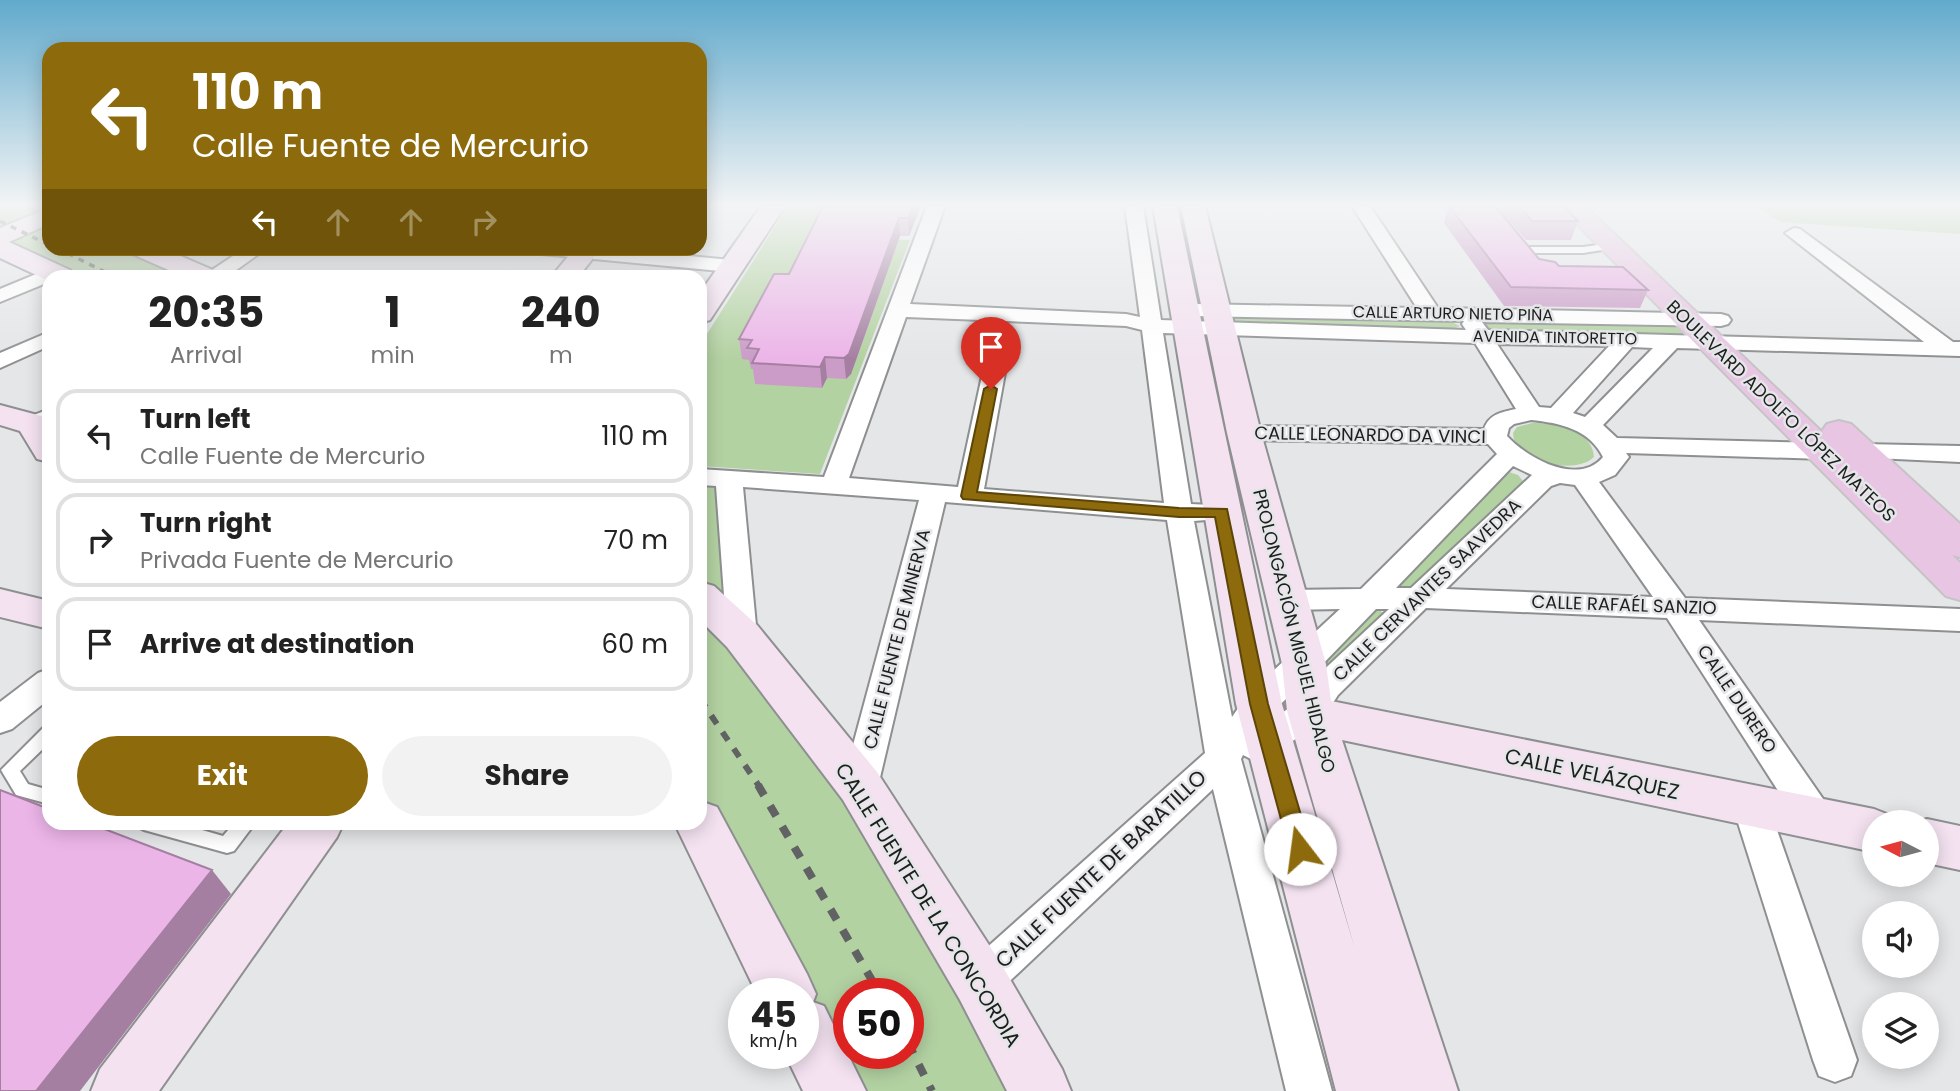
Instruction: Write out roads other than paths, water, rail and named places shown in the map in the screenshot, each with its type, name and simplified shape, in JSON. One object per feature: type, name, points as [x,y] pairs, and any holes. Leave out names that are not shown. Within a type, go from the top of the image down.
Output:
[{"type":"main road","points":[[18,257],[46,270]]},
{"type":"main road","points":[[159,257],[189,270]]},
{"type":"main road","points":[[707,304],[738,257]]},
{"type":"main road","name":"PROLONGACIÓN MIGUEL HIDALGO","points":[[1170,257],[1176,320],[1221,512],[1265,723],[1367,1091]]},
{"type":"main road","name":"PROLONGACIÓN MIGUEL HIDALGO","points":[[1185,257],[1176,320],[1244,433],[1304,664],[1310,711],[1427,1091]]},
{"type":"main road","name":"BOULEVARD ADOLFO LÓPEZ MATEOS","points":[[1620,257],[1635,276],[1862,452],[1960,545]]},
{"type":"main road","name":"BOULEVARD ADOLFO LÓPEZ MATEOS","points":[[1642,257],[1707,332],[1960,586]]},
{"type":"main road","points":[[0,415],[42,430]]},
{"type":"main road","points":[[0,603],[42,613]]},
{"type":"main road","name":"CALLE FUENTE DE LA CONCORDIA","points":[[707,603],[742,636],[860,786],[980,981],[1040,1091]]},
{"type":"main road","name":"CALLE VELÁZQUEZ","points":[[1310,711],[1341,722],[1862,829]]},
{"type":"main road","points":[[122,1091],[313,830]]},
{"type":"main road","points":[[703,830],[779,978]]},
{"type":"main road","points":[[1939,844],[1960,848]]},
{"type":"main road","points":[[819,1059],[835,1091]]},
{"type":"street","points":[[225,270],[245,257]]},
{"type":"street","points":[[650,257],[732,266]]},
{"type":"street","points":[[834,485],[916,257]]},
{"type":"street","points":[[1153,257],[1176,320],[1179,513],[1223,758],[1309,1091]]},
{"type":"street","points":[[1394,257],[1430,312]]},
{"type":"street","points":[[1827,257],[1956,352]]},
{"type":"street","points":[[0,296],[42,280]]},
{"type":"street","points":[[896,310],[1176,320]]},
{"type":"street","name":"CALLE ARTURO NIETO PIÑA","points":[[1176,320],[1430,312],[1707,332]]},
{"type":"street","points":[[1465,313],[1531,413],[1557,415],[1588,427],[1611,445],[1824,451]]},
{"type":"street","name":"AVENIDA TINTORETTO","points":[[1176,320],[1481,335],[1628,339],[1707,332],[1956,352]]},
{"type":"street","points":[[1588,427],[1707,332]]},
{"type":"street","points":[[1557,415],[1628,339]]},
{"type":"street","points":[[0,361],[42,341]]},
{"type":"street","points":[[969,496],[996,362]]},
{"type":"street","name":"CALLE CERVANTES SAAVEDRA","points":[[1265,723],[1304,664],[1368,599],[1502,446],[1497,425],[1506,418],[1531,413]]},
{"type":"street","name":"CALLE LEONARDO DA VINCI","points":[[1244,433],[1502,446]]},
{"type":"street","name":"CALLE CERVANTES SAAVEDRA","points":[[1265,723],[1310,711],[1327,686],[1542,480],[1600,474],[1612,467],[1616,457],[1611,445]]},
{"type":"street","points":[[1502,446],[1527,465],[1570,476]]},
{"type":"street","points":[[1862,452],[1960,454]]},
{"type":"street","name":"CALLE DURERO","points":[[1570,476],[1675,607],[1817,820]]},
{"type":"street","points":[[707,478],[834,485],[1179,513],[1221,512]]},
{"type":"street","points":[[729,480],[742,636]]},
{"type":"street","name":"CALLE FUENTE DE MINERVA","points":[[860,786],[934,493]]},
{"type":"street","name":"CALLE RAFAÉL SANZIO","points":[[1288,600],[1421,598],[1960,620]]},
{"type":"street","points":[[0,720],[42,687]]},
{"type":"street","name":"CALLE FUENTE DE BARATILLO","points":[[980,981],[1223,758],[1252,751],[1265,723]]},
{"type":"street","points":[[1751,807],[1835,1060]]},
{"type":"lane","points":[[1528,257],[1537,267]]},
{"type":"lane","points":[[42,740],[10,770],[22,790],[42,795]]},
{"type":"lane","points":[[173,830],[228,845],[240,830]]},
{"type":"railway","points":[[75,257],[101,270]]},
{"type":"railway","points":[[707,709],[759,786]]},
{"type":"railway","points":[[758,785],[871,978]]},
{"type":"railway","points":[[921,1069],[932,1091]]}]
